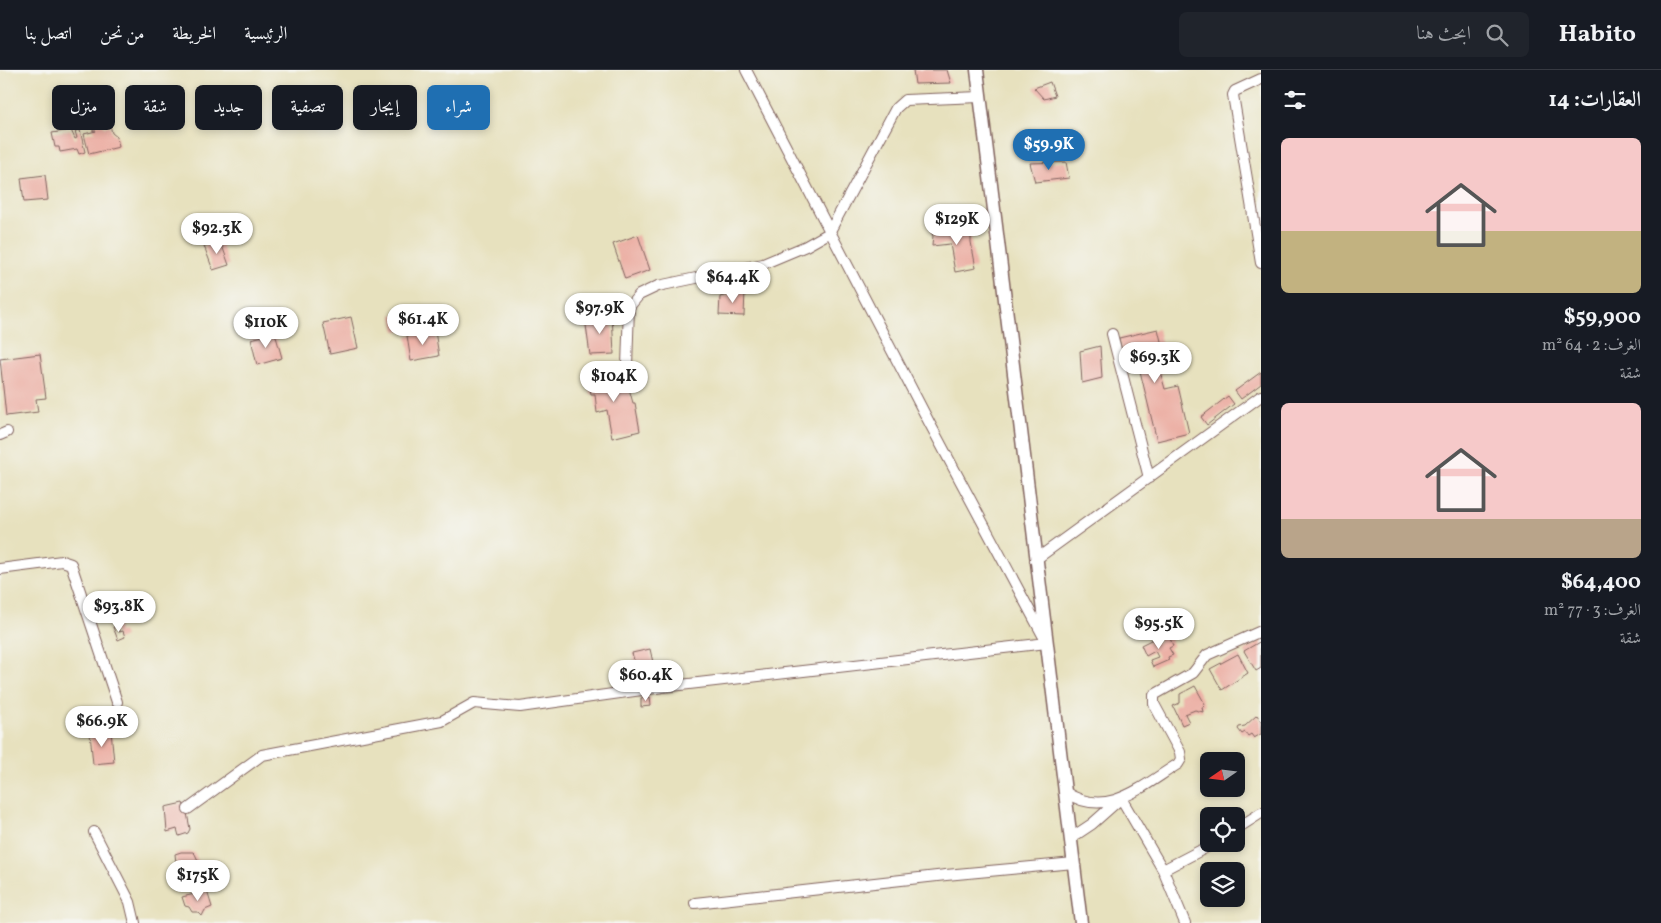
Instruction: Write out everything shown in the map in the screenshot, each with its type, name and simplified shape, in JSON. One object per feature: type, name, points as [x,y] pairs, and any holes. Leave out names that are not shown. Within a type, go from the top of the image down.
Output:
[{"type":"street","points":[[746,70],[829,233],[1047,643]]},
{"type":"street","points":[[977,70],[1035,560],[1081,923]]},
{"type":"street","points":[[1261,79],[1235,91],[1233,95],[1261,263]]},
{"type":"street","points":[[628,366],[629,307],[640,295],[658,286],[763,264],[806,246],[829,233],[896,108],[905,100],[980,97]]},
{"type":"street","points":[[1112,334],[1150,478]]},
{"type":"street","points":[[1035,560],[1261,396]]},
{"type":"street","points":[[0,569],[62,561],[72,564],[117,702]]},
{"type":"street","points":[[1071,838],[1097,820],[1121,798],[1178,764],[1181,759],[1180,752],[1154,704],[1153,698],[1156,692],[1193,673],[1207,655],[1261,631]]},
{"type":"street","points":[[188,809],[262,755],[442,721],[474,703],[520,707],[683,685],[1047,643]]},
{"type":"street","points":[[1065,792],[1075,799],[1098,804],[1121,798]]},
{"type":"street","points":[[1121,798],[1163,870],[1185,923]]},
{"type":"street","points":[[1245,823],[1261,813]]},
{"type":"street","points":[[94,832],[130,902],[135,923]]},
{"type":"street","points":[[1163,870],[1200,851]]},
{"type":"street","points":[[694,903],[1074,863]]},
{"type":"building","points":[[913,70],[947,70],[951,83],[915,84]]},
{"type":"building","points":[[1050,82],[1055,96],[1044,99],[1034,88]]},
{"type":"building","points":[[71,130],[75,139],[77,138],[75,131],[80,130],[85,152],[79,154],[77,149],[60,152],[59,147],[55,147],[52,133]]},
{"type":"building","points":[[111,130],[117,137],[119,147],[89,154],[84,134],[96,131],[93,131]]},
{"type":"building","points":[[1066,162],[1069,178],[1035,182],[1030,163]]},
{"type":"building","points":[[45,175],[48,200],[24,202],[21,178]]},
{"type":"building","points":[[971,227],[971,242],[976,268],[955,272],[950,244],[932,246],[933,236],[930,229]]},
{"type":"building","points":[[638,235],[650,270],[625,279],[613,244]]},
{"type":"building","points":[[220,240],[229,265],[213,270],[204,246]]},
{"type":"building","points":[[745,290],[744,316],[719,315],[720,297]]},
{"type":"building","points":[[406,314],[408,329],[395,331],[392,315]]},
{"type":"building","points":[[612,314],[614,354],[590,355],[585,318]]},
{"type":"building","points":[[351,317],[358,348],[330,354],[323,323]]},
{"type":"building","points":[[1158,329],[1166,362],[1158,364],[1165,389],[1178,386],[1189,433],[1157,441],[1139,367],[1126,370],[1119,338]]},
{"type":"building","points":[[435,331],[439,356],[411,361],[407,336]]},
{"type":"building","points":[[275,333],[282,358],[257,365],[251,339]]},
{"type":"building","points":[[1100,346],[1102,378],[1082,383],[1080,351]]},
{"type":"building","points":[[40,354],[46,398],[36,399],[38,412],[6,416],[0,359]]},
{"type":"building","points":[[610,369],[615,388],[628,385],[633,403],[635,403],[640,431],[612,438],[607,410],[597,413],[595,394],[591,394],[587,373]]},
{"type":"building","points":[[1261,372],[1261,384],[1241,399],[1235,391]]},
{"type":"building","points":[[1228,396],[1234,404],[1207,425],[1201,417]]},
{"type":"building","points":[[118,626],[119,632],[123,631],[125,637],[118,640],[113,627]]},
{"type":"building","points":[[1168,633],[1173,646],[1169,648],[1173,655],[1168,657],[1169,660],[1153,667],[1150,660],[1158,657],[1155,651],[1146,656],[1141,645],[1153,639],[1155,643],[1160,641],[1159,637]]},
{"type":"building","points":[[1261,641],[1261,668],[1256,671],[1244,651]]},
{"type":"building","points":[[650,649],[654,667],[637,671],[632,653]]},
{"type":"building","points":[[1238,654],[1248,673],[1222,690],[1210,669]]},
{"type":"building","points":[[1195,686],[1205,704],[1202,707],[1203,712],[1195,710],[1185,714],[1189,722],[1182,725],[1173,706],[1180,703],[1180,694]]},
{"type":"building","points":[[650,697],[651,706],[641,707],[641,698]]},
{"type":"building","points":[[1257,715],[1261,721],[1261,734],[1254,738],[1251,734],[1248,736],[1245,732],[1242,734],[1238,729],[1239,727],[1245,726]]},
{"type":"building","points":[[111,731],[114,762],[93,764],[90,733]]},
{"type":"building","points":[[183,803],[190,829],[188,833],[179,836],[177,829],[167,832],[165,807]]},
{"type":"building","points":[[193,852],[195,854],[201,867],[201,882],[191,886],[188,881],[178,881],[175,854]]},
{"type":"building","points":[[207,891],[212,907],[205,910],[202,916],[198,912],[192,912],[189,907],[185,906],[182,897]]}]
